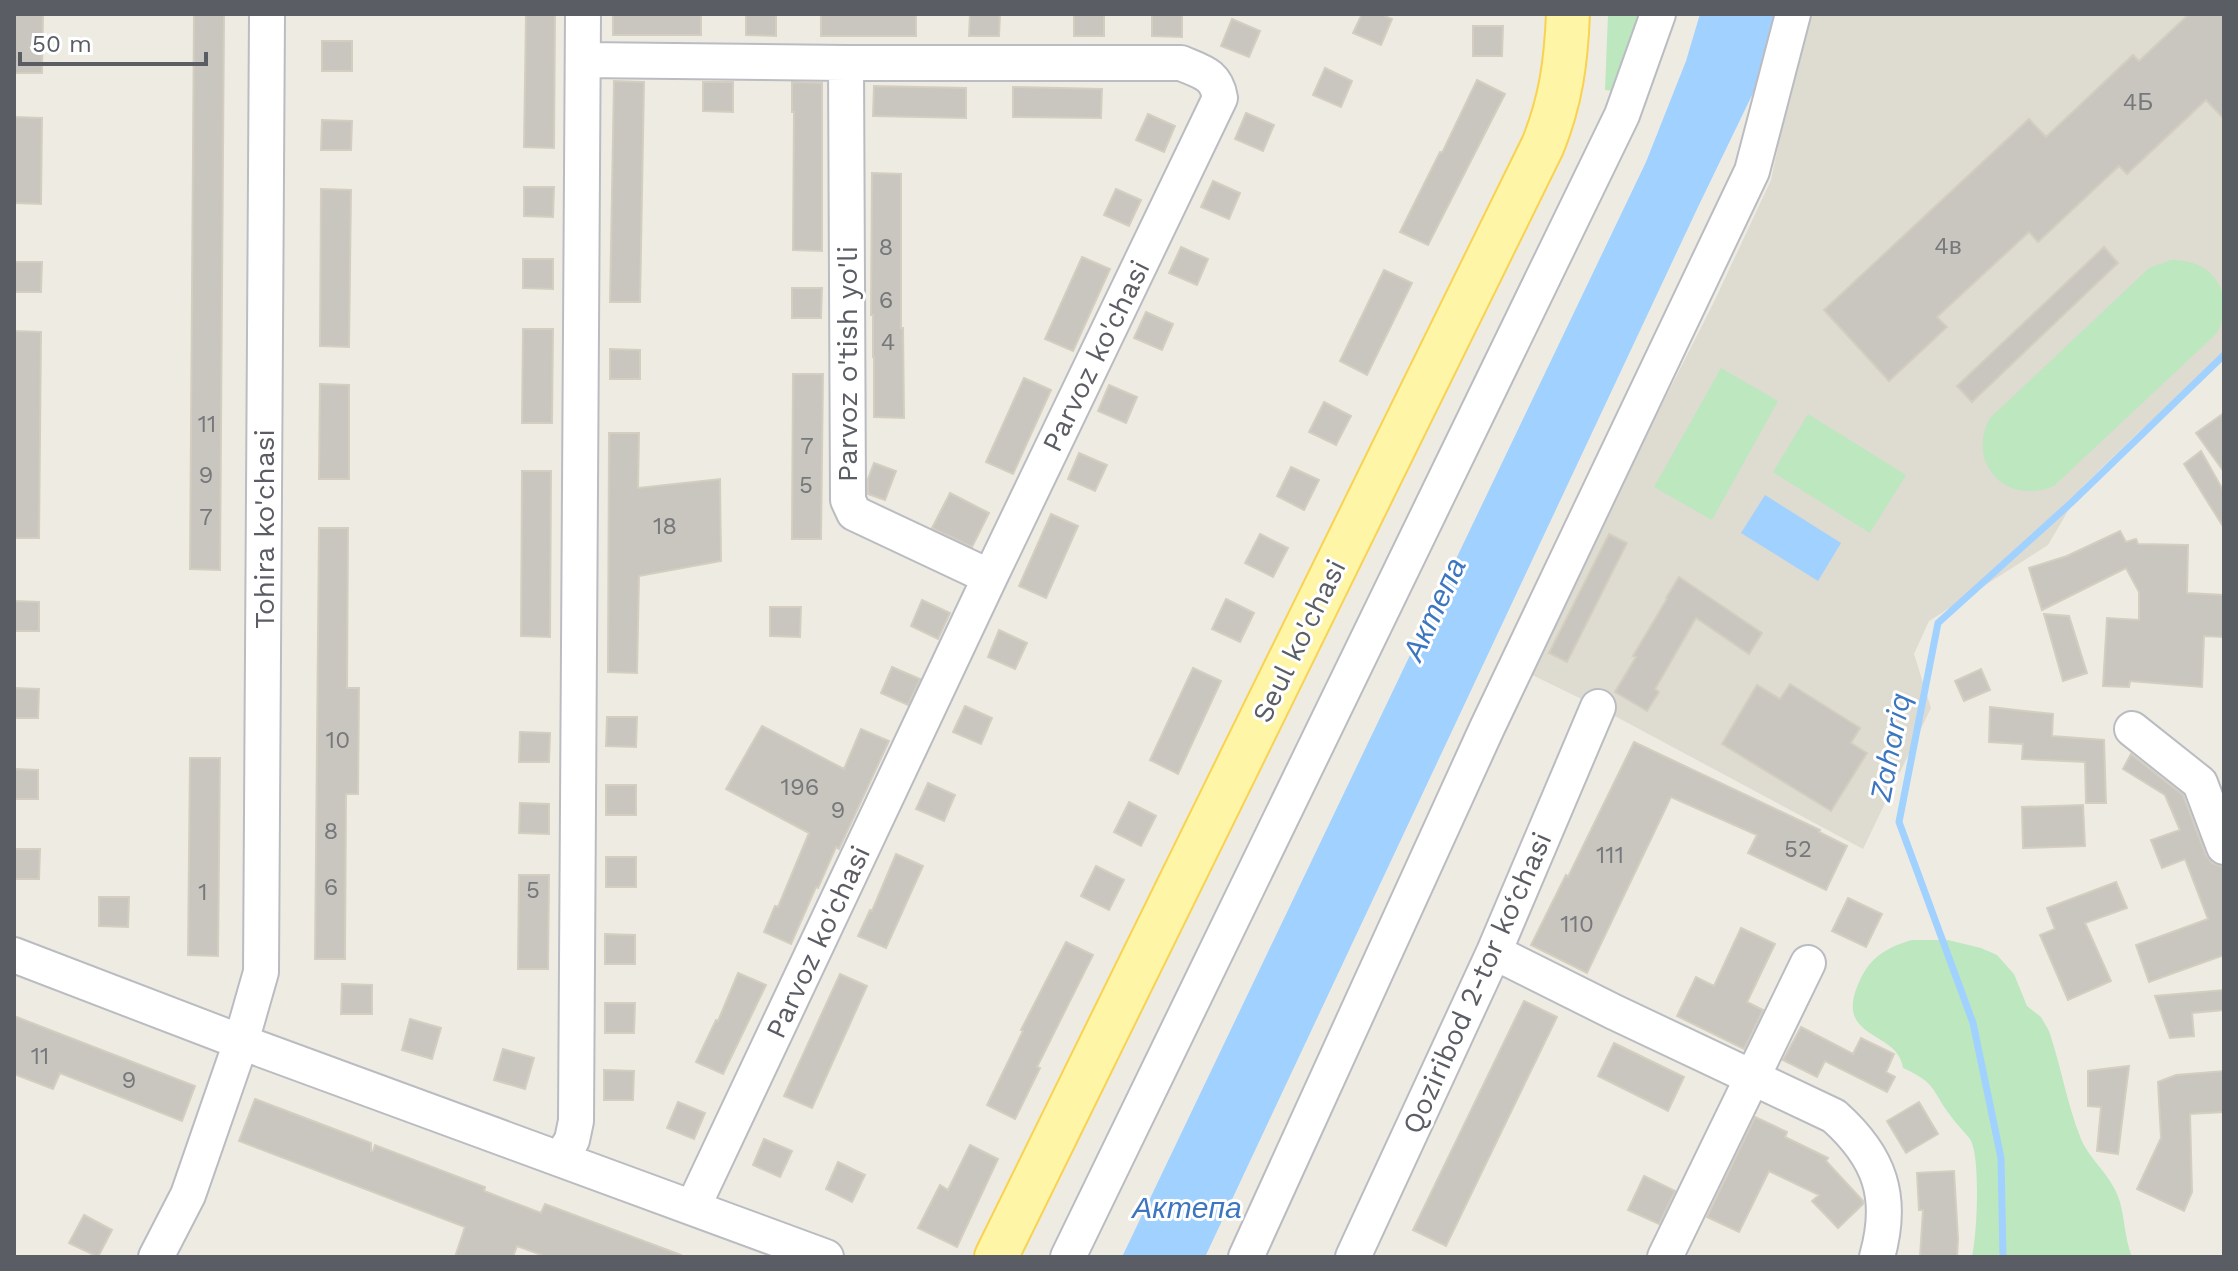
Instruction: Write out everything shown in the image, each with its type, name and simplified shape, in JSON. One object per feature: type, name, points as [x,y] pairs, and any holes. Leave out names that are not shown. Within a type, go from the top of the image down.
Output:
[{"type":"main road","name":"Seul ko'chasi","points":[[996,1257],[1538,156],[1562,89],[1568,14]]},
{"type":"main road","name":"Seul ko'chasi","points":[[1026,1257],[1567,151],[1585,95],[1592,14]]},
{"type":"street","name":"Tohira ko'chasi","points":[[156,1257],[188,1195],[241,1042],[261,972],[267,14]]},
{"type":"street","points":[[561,1158],[572,1140],[576,1121],[583,14]]},
{"type":"street","points":[[1068,1257],[1622,115],[1658,14]]},
{"type":"street","points":[[1246,1257],[1487,728],[1752,171],[1793,14]]},
{"type":"street","name":"Parvoz ko'chasi","points":[[584,60],[1181,63],[1207,75],[1218,85],[1220,98],[693,1207]]},
{"type":"street","name":"Parvoz o'tish yo'li","points":[[846,63],[848,500],[854,513],[990,577]]},
{"type":"street","name":"Qoziribod 2-tor ko‘chasi","points":[[1353,1257],[1494,952],[1598,707]]},
{"type":"street","points":[[2132,729],[2200,783],[2224,847]]},
{"type":"street","points":[[1494,952],[1834,1116],[1866,1150],[1884,1192],[1882,1235],[1877,1257]]},
{"type":"street","points":[[14,955],[241,1042],[826,1257]]},
{"type":"street","points":[[1665,1257],[1808,963]]},
{"type":"shaded area","points":[[1806,14],[2224,14],[2224,357],[2082,487],[2048,545],[1929,621],[1914,654],[1931,708],[1863,849],[1598,707],[1526,672],[1713,304],[1771,180]]},
{"type":"green space","points":[[1608,14],[1645,14],[1613,91],[1605,90]]},
{"type":"green space","points":[[2171,260],[2199,266],[2217,282],[2224,305],[2217,333],[2054,486],[2037,491],[2021,490],[1995,477],[1983,451],[1990,418],[2149,268]]},
{"type":"green space","points":[[1721,368],[1778,401],[1712,520],[1654,487]]},
{"type":"green space","points":[[1808,414],[1906,475],[1870,533],[1773,472]]},
{"type":"green space","points":[[1912,940],[1948,940],[1981,948],[1997,955],[2014,974],[2027,1006],[2041,1017],[2049,1031],[2081,1139],[2107,1176],[2120,1202],[2132,1257],[1972,1257],[1977,1178],[1970,1139],[1932,1087],[1903,1068],[1899,1056],[1890,1046],[1860,1024],[1854,1014],[1853,1000],[1869,965],[1888,949]]},
{"type":"water","name":"Актепа","points":[[1700,14],[1775,14],[1755,89],[1205,1257],[1122,1257],[1646,162],[1686,61]]},
{"type":"water","points":[[1765,495],[1841,543],[1818,581],[1741,533]]},
{"type":"building","points":[[14,14],[43,14],[42,73],[14,73]]},
{"type":"building","points":[[194,14],[224,14],[220,570],[190,569]]},
{"type":"building","points":[[526,14],[555,14],[554,148],[524,147]]},
{"type":"building","points":[[613,14],[701,14],[701,35],[613,35]]},
{"type":"building","points":[[746,14],[776,14],[776,36],[746,35]]},
{"type":"building","points":[[821,14],[916,14],[916,36],[821,36]]},
{"type":"building","points":[[970,14],[1000,14],[999,36],[969,36]]},
{"type":"building","points":[[1074,14],[1104,14],[1104,36],[1074,36]]},
{"type":"building","points":[[1152,14],[1182,14],[1182,37],[1152,36]]},
{"type":"building","points":[[1362,14],[1380,14],[1392,19],[1381,45],[1353,33]]},
{"type":"building","points":[[2189,14],[2224,14],[2224,119],[2206,100],[2127,174],[2119,166],[2038,242],[2029,232],[1937,317],[1947,327],[1889,381],[1824,310],[2029,119],[2046,137],[2133,55],[2139,61]]},
{"type":"building","points":[[1232,19],[1260,31],[1249,57],[1221,46]]},
{"type":"building","points":[[1473,26],[1503,26],[1502,56],[1473,56]]},
{"type":"building","points":[[322,41],[352,41],[352,71],[322,71]]},
{"type":"building","points":[[1325,68],[1352,81],[1341,107],[1313,95]]},
{"type":"building","points":[[1477,80],[1505,94],[1428,245],[1400,232]]},
{"type":"building","points":[[614,81],[644,82],[640,302],[610,302]]},
{"type":"building","points":[[703,82],[733,82],[733,112],[703,111]]},
{"type":"building","points":[[792,82],[822,83],[822,251],[793,250]]},
{"type":"building","points":[[874,86],[966,88],[966,118],[873,116]]},
{"type":"building","points":[[1013,87],[1102,89],[1101,118],[1013,117]]},
{"type":"building","points":[[1246,113],[1274,125],[1263,151],[1235,139]]},
{"type":"building","points":[[1148,114],[1175,126],[1164,152],[1136,140]]},
{"type":"building","points":[[14,117],[42,118],[41,204],[14,203]]},
{"type":"building","points":[[322,120],[352,121],[351,150],[321,150]]},
{"type":"building","points":[[872,173],[901,174],[904,418],[874,417]]},
{"type":"building","points":[[1213,181],[1240,193],[1229,219],[1201,207]]},
{"type":"building","points":[[524,187],[554,187],[553,217],[524,216]]},
{"type":"building","points":[[321,189],[351,190],[349,347],[320,346]]},
{"type":"building","points":[[1116,189],[1141,200],[1129,226],[1104,215]]},
{"type":"building","points":[[1181,247],[1208,259],[1197,285],[1169,273]]},
{"type":"building","points":[[2104,247],[2118,263],[1972,402],[1957,386]]},
{"type":"building","points":[[1082,257],[1110,269],[1073,351],[1045,339]]},
{"type":"building","points":[[523,259],[553,259],[553,289],[523,288]]},
{"type":"building","points":[[14,262],[42,262],[41,292],[14,292]]},
{"type":"building","points":[[1384,270],[1412,283],[1367,375],[1340,361]]},
{"type":"building","points":[[792,288],[822,288],[821,318],[792,318]]},
{"type":"building","points":[[1146,312],[1173,324],[1162,350],[1134,338]]},
{"type":"building","points":[[523,329],[553,329],[552,423],[522,423]]},
{"type":"building","points":[[14,331],[41,332],[39,538],[14,538]]},
{"type":"building","points":[[610,349],[640,350],[640,379],[610,379]]},
{"type":"building","points":[[793,374],[823,374],[821,539],[792,539]]},
{"type":"building","points":[[1024,378],[1051,390],[1013,474],[986,462]]},
{"type":"building","points":[[320,384],[349,385],[349,479],[319,479]]},
{"type":"building","points":[[1109,385],[1137,397],[1126,423],[1098,411]]},
{"type":"building","points":[[1324,402],[1351,416],[1336,445],[1309,432]]},
{"type":"building","points":[[2224,413],[2224,472],[2196,433]]},
{"type":"building","points":[[609,433],[639,433],[638,488],[720,479],[721,561],[639,576],[637,673],[608,672]]},
{"type":"building","points":[[2201,451],[2224,492],[2224,528],[2184,464]]},
{"type":"building","points":[[1079,453],[1107,465],[1095,491],[1068,479]]},
{"type":"building","points":[[874,463],[896,471],[885,500],[868,494],[868,479]]},
{"type":"building","points":[[1291,467],[1319,480],[1304,510],[1277,496]]},
{"type":"building","points":[[522,471],[551,471],[550,637],[521,636]]},
{"type":"building","points":[[950,493],[989,513],[972,547],[932,528]]},
{"type":"building","points":[[1051,514],[1078,526],[1046,598],[1019,586]]},
{"type":"building","points":[[319,528],[348,528],[347,688],[359,688],[358,794],[346,794],[345,959],[315,959]]},
{"type":"building","points":[[2120,531],[2126,542],[2136,539],[2138,544],[2188,545],[2187,593],[2224,595],[2224,637],[2204,636],[2202,687],[2130,681],[2129,687],[2103,686],[2107,618],[2139,620],[2139,592],[2126,568],[2042,610],[2029,568],[2067,556]]},
{"type":"building","points":[[1260,534],[1288,548],[1273,577],[1245,563]]},
{"type":"building","points":[[1609,534],[1627,543],[1567,662],[1549,653]]},
{"type":"building","points":[[1679,577],[1762,633],[1749,654],[1696,618],[1655,689],[1659,692],[1647,711],[1615,692]]},
{"type":"building","points":[[1226,599],[1254,613],[1240,642],[1212,629]]},
{"type":"building","points":[[922,600],[950,613],[938,639],[911,626]]},
{"type":"building","points":[[14,601],[39,602],[39,631],[14,631]]},
{"type":"building","points":[[770,607],[801,607],[800,637],[770,636]]},
{"type":"building","points":[[2044,614],[2069,616],[2087,673],[2063,681]]},
{"type":"building","points":[[999,630],[1027,643],[1015,669],[988,657]]},
{"type":"building","points":[[892,667],[920,679],[908,705],[881,693]]},
{"type":"building","points":[[1193,668],[1221,681],[1178,774],[1150,760]]},
{"type":"building","points":[[1981,669],[1990,690],[1964,701],[1955,681]]},
{"type":"building","points":[[1790,684],[1860,728],[1851,743],[1867,753],[1831,811],[1722,744],[1757,685],[1780,699]]},
{"type":"building","points":[[14,688],[39,689],[38,718],[14,718]]},
{"type":"building","points":[[965,706],[992,718],[981,744],[953,732]]},
{"type":"building","points":[[1990,707],[2053,714],[2052,736],[2104,740],[2106,803],[2086,803],[2085,762],[2022,759],[2023,744],[1989,742]]},
{"type":"building","points":[[607,717],[637,717],[636,747],[606,746]]},
{"type":"building","points":[[762,726],[844,769],[861,729],[889,741],[791,944],[764,932],[775,906],[778,907],[809,833],[726,789]]},
{"type":"building","points":[[520,732],[550,733],[549,762],[519,762]]},
{"type":"building","points":[[1634,742],[1820,830],[1847,846],[1826,890],[1748,853],[1757,835],[1671,797],[1587,973],[1531,945]]},
{"type":"building","points":[[2131,754],[2183,795],[2206,855],[2212,863],[2224,867],[2224,955],[2149,982],[2136,945],[2208,919],[2185,859],[2162,868],[2151,840],[2180,830],[2165,795],[2123,769]]},
{"type":"building","points":[[190,758],[220,758],[218,956],[188,955]]},
{"type":"building","points":[[14,769],[38,770],[38,799],[14,799]]},
{"type":"building","points":[[928,783],[955,795],[944,821],[916,809]]},
{"type":"building","points":[[606,785],[636,785],[636,815],[606,815]]},
{"type":"building","points":[[1129,802],[1156,816],[1141,846],[1114,832]]},
{"type":"building","points":[[520,803],[549,804],[549,834],[519,833]]},
{"type":"building","points":[[2083,805],[2085,846],[2023,848],[2022,807]]},
{"type":"building","points":[[14,849],[40,849],[39,879],[14,879]]},
{"type":"building","points":[[896,854],[923,866],[886,948],[858,936]]},
{"type":"building","points":[[606,857],[636,857],[636,887],[606,887]]},
{"type":"building","points":[[1096,866],[1124,880],[1109,910],[1081,896]]},
{"type":"building","points":[[519,875],[549,875],[548,969],[518,969]]},
{"type":"building","points":[[2116,882],[2127,908],[2085,923],[2111,981],[2068,1000],[2040,935],[2055,929],[2047,908]]},
{"type":"building","points":[[99,897],[129,897],[128,927],[99,926]]},
{"type":"building","points":[[1848,898],[1882,914],[1866,947],[1832,931]]},
{"type":"building","points":[[1741,928],[1775,944],[1747,1002],[1763,1010],[1744,1049],[1677,1016],[1696,977],[1714,986]]},
{"type":"building","points":[[605,934],[635,935],[635,964],[605,964]]},
{"type":"building","points":[[1066,942],[1093,955],[1037,1067],[1040,1068],[1015,1119],[987,1105]]},
{"type":"building","points":[[738,973],[766,985],[723,1074],[696,1062]]},
{"type":"building","points":[[840,974],[867,986],[812,1108],[784,1096]]},
{"type":"building","points":[[342,984],[372,985],[372,1014],[341,1014]]},
{"type":"building","points":[[2224,990],[2224,1010],[2192,1013],[2194,1036],[2170,1038],[2155,996]]},
{"type":"building","points":[[1524,1001],[1557,1017],[1446,1246],[1413,1230]]},
{"type":"building","points":[[605,1003],[635,1003],[634,1033],[605,1033]]},
{"type":"building","points":[[14,1016],[195,1086],[182,1121],[60,1073],[53,1089],[14,1074]]},
{"type":"building","points":[[410,1019],[441,1028],[432,1059],[402,1050]]},
{"type":"building","points":[[1801,1027],[1853,1054],[1861,1038],[1894,1054],[1886,1072],[1895,1077],[1887,1092],[1825,1061],[1817,1077],[1783,1060]]},
{"type":"building","points":[[1614,1043],[1684,1077],[1668,1111],[1598,1076]]},
{"type":"building","points":[[503,1049],[534,1058],[525,1089],[494,1080]]},
{"type":"building","points":[[2129,1066],[2118,1154],[2097,1151],[2101,1107],[2088,1106],[2088,1071]]},
{"type":"building","points":[[604,1070],[634,1071],[633,1100],[604,1100]]},
{"type":"building","points":[[2224,1071],[2224,1112],[2190,1114],[2192,1192],[2184,1211],[2137,1189],[2161,1138],[2158,1082],[2176,1075]]},
{"type":"building","points":[[255,1099],[371,1143],[371,1151],[375,1145],[485,1187],[484,1191],[541,1213],[545,1204],[681,1257],[547,1257],[517,1246],[513,1257],[455,1257],[465,1227],[239,1141]]},
{"type":"building","points":[[678,1102],[705,1113],[694,1139],[667,1128]]},
{"type":"building","points":[[1919,1102],[1938,1134],[1906,1153],[1887,1121]]},
{"type":"building","points":[[1755,1117],[1787,1132],[1785,1137],[1828,1158],[1826,1161],[1863,1204],[1838,1228],[1812,1201],[1819,1195],[1769,1171],[1739,1232],[1707,1217]]},
{"type":"building","points":[[764,1139],[792,1151],[780,1177],[753,1165]]},
{"type":"building","points":[[970,1145],[998,1159],[957,1247],[918,1228],[940,1185],[948,1190]]},
{"type":"building","points":[[838,1162],[865,1175],[852,1202],[826,1189]]},
{"type":"building","points":[[1954,1171],[1957,1257],[1920,1257],[1923,1210],[1919,1210],[1917,1173]]},
{"type":"building","points":[[1644,1176],[1675,1191],[1659,1224],[1628,1210]]},
{"type":"building","points":[[84,1215],[112,1230],[98,1257],[69,1243]]},
{"type":"waterway","name":"Zahariq","points":[[2003,1257],[2001,1158],[1973,1023],[1899,822],[1938,623],[2071,503],[2224,355]]}]
